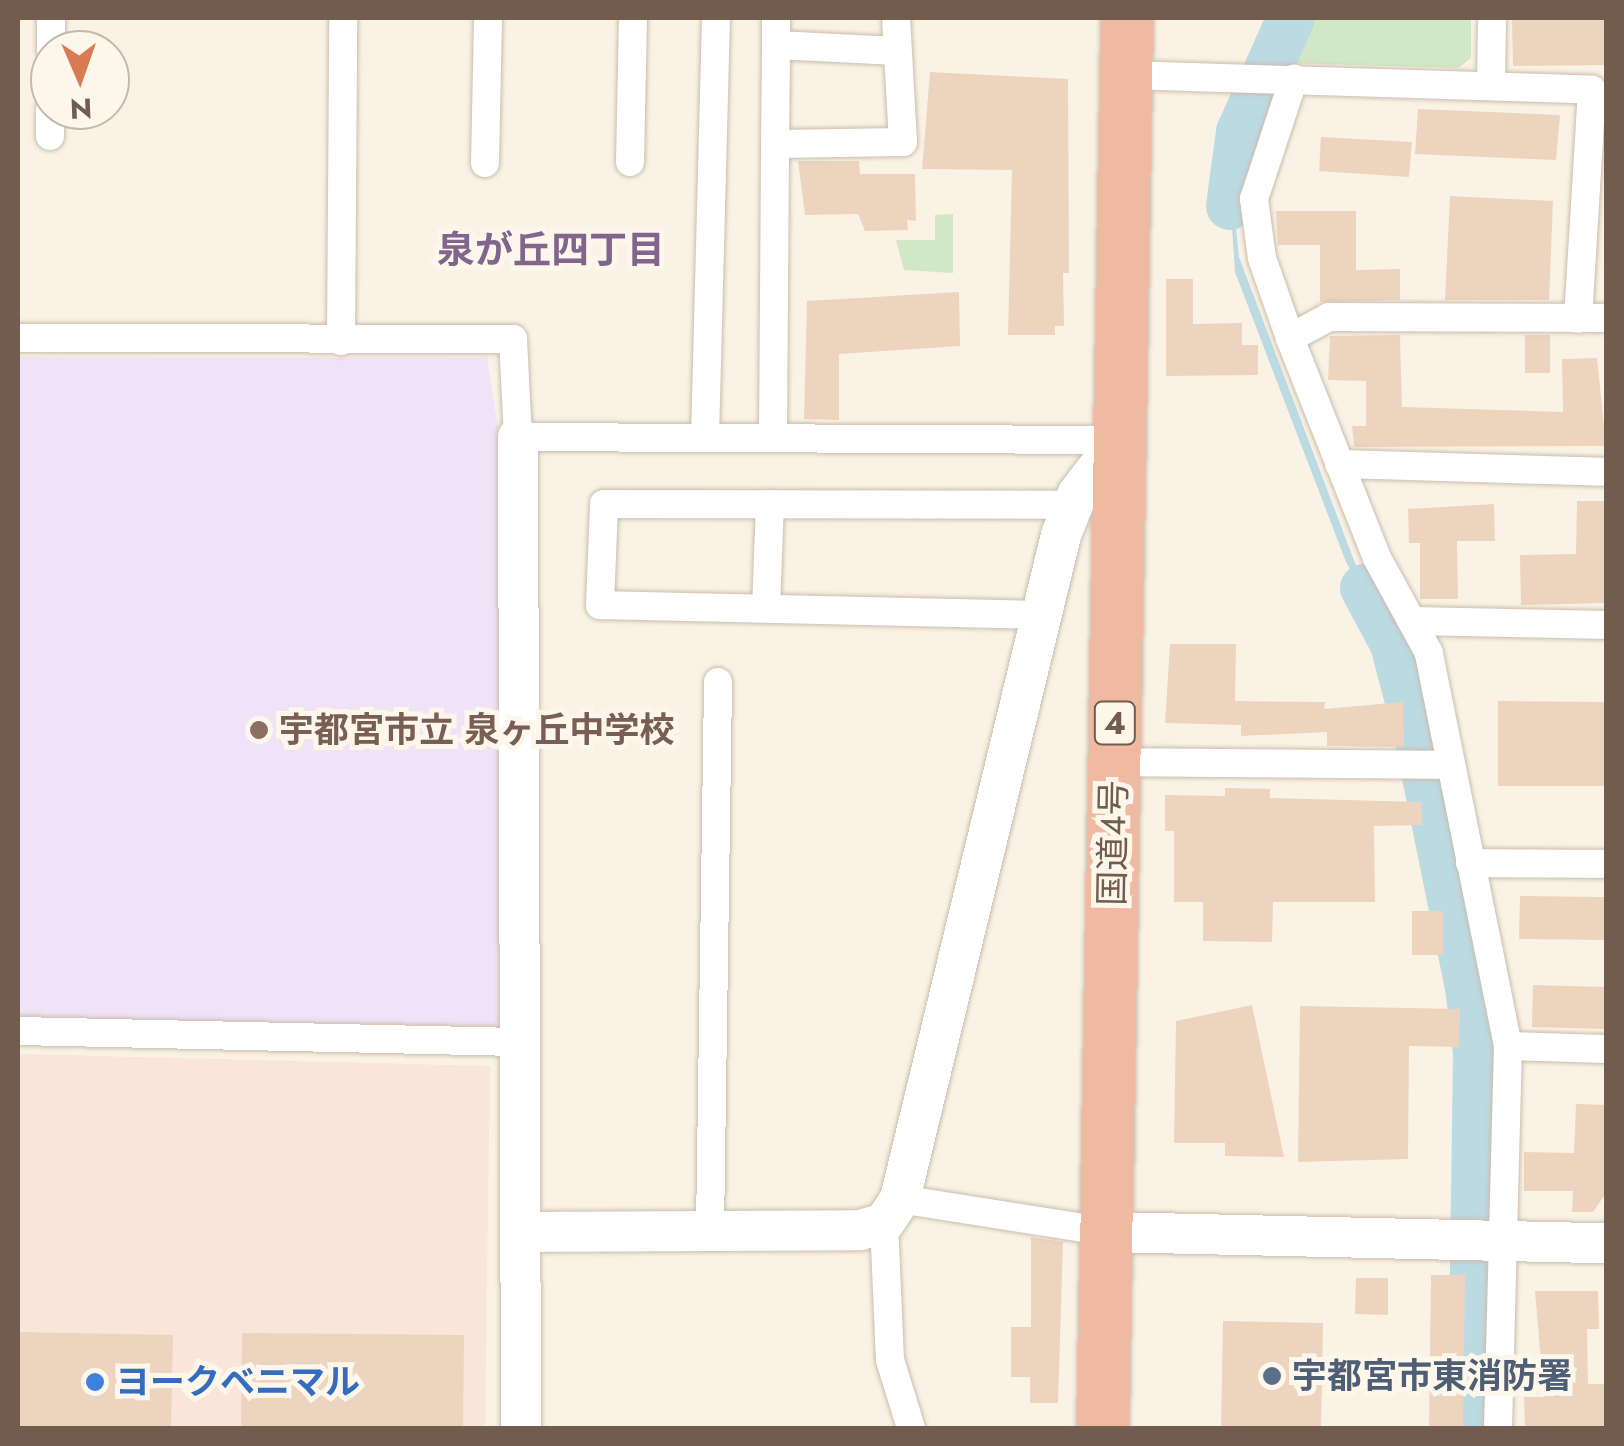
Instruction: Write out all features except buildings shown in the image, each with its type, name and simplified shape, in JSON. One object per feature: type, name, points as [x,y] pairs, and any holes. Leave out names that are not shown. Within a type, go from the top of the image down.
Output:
[{"type":"highway","name":"国道4号","points":[[1103,1428],[1127,18]]},
{"type":"street","points":[[341,340],[343,18]]},
{"type":"street","points":[[485,163],[488,18]]},
{"type":"street","points":[[630,162],[633,18]]},
{"type":"street","points":[[705,438],[716,18]]},
{"type":"street","points":[[776,144],[903,142],[896,18]]},
{"type":"street","points":[[1491,84],[1492,18]]},
{"type":"street","points":[[773,438],[776,31],[897,51]]},
{"type":"street","points":[[1125,75],[1599,90],[1578,319]]},
{"type":"street","points":[[1294,78],[1254,198],[1262,258],[1376,558],[1414,620],[1508,1046],[1498,1428]]},
{"type":"street","points":[[1290,338],[1330,317],[1606,318]]},
{"type":"street","points":[[18,338],[512,340],[518,436],[521,1428]]},
{"type":"street","points":[[518,436],[1118,440]]},
{"type":"street","points":[[911,1428],[890,1360],[892,1211],[1073,505],[1118,440]]},
{"type":"street","points":[[1339,464],[1606,472]]},
{"type":"street","points":[[1042,614],[600,605],[604,504],[1073,505]]},
{"type":"street","points":[[766,608],[770,504]]},
{"type":"street","points":[[1414,620],[1606,625]]},
{"type":"street","points":[[710,1230],[718,682]]},
{"type":"street","points":[[1115,762],[1449,766]]},
{"type":"street","points":[[1470,863],[1606,864]]},
{"type":"street","points":[[18,1031],[520,1042]]},
{"type":"street","points":[[1508,1046],[1606,1048]]},
{"type":"street","points":[[520,1232],[710,1230],[892,1211],[1108,1232],[1606,1244]]},
{"type":"shaded area","name":"宇都宮市立 泉ヶ丘中学校","points":[[18,357],[487,358],[500,441],[499,1026],[18,1019]]},
{"type":"shaded area","points":[[18,1054],[490,1066],[485,1428],[18,1428]]},
{"type":"green space","points":[[1308,18],[1471,18],[1471,58],[1458,68],[1288,63]]},
{"type":"green space","points":[[953,214],[953,273],[904,270],[896,240],[935,240],[935,215]]},
{"type":"water","points":[[1249,112],[1255,116],[1234,209],[1239,257],[1355,563],[1403,647],[1421,738],[1414,739],[1396,649],[1346,562],[1235,272],[1229,183]]},
{"type":"water","points":[[1432,792],[1479,1050],[1478,1195],[1470,1195],[1474,1049],[1425,793]]},
{"type":"water","points":[[1474,1298],[1482,1299],[1478,1428],[1471,1428]]},
{"type":"waterway","points":[[1230,206],[1240,132],[1291,18]]},
{"type":"waterway","points":[[1364,588],[1394,644],[1417,732],[1469,987],[1477,1053],[1472,1428]]},
{"type":"place","name":"宇都宮市立 泉ヶ丘中学校","points":[[259,730]]},
{"type":"place","name":"宇都宮市東消防署","points":[[1272,1376]]},
{"type":"place","name":"ヨークベニマル","points":[[95,1382]]},
{"type":"district","name":"泉が丘四丁目","points":[[551,250]]}]
